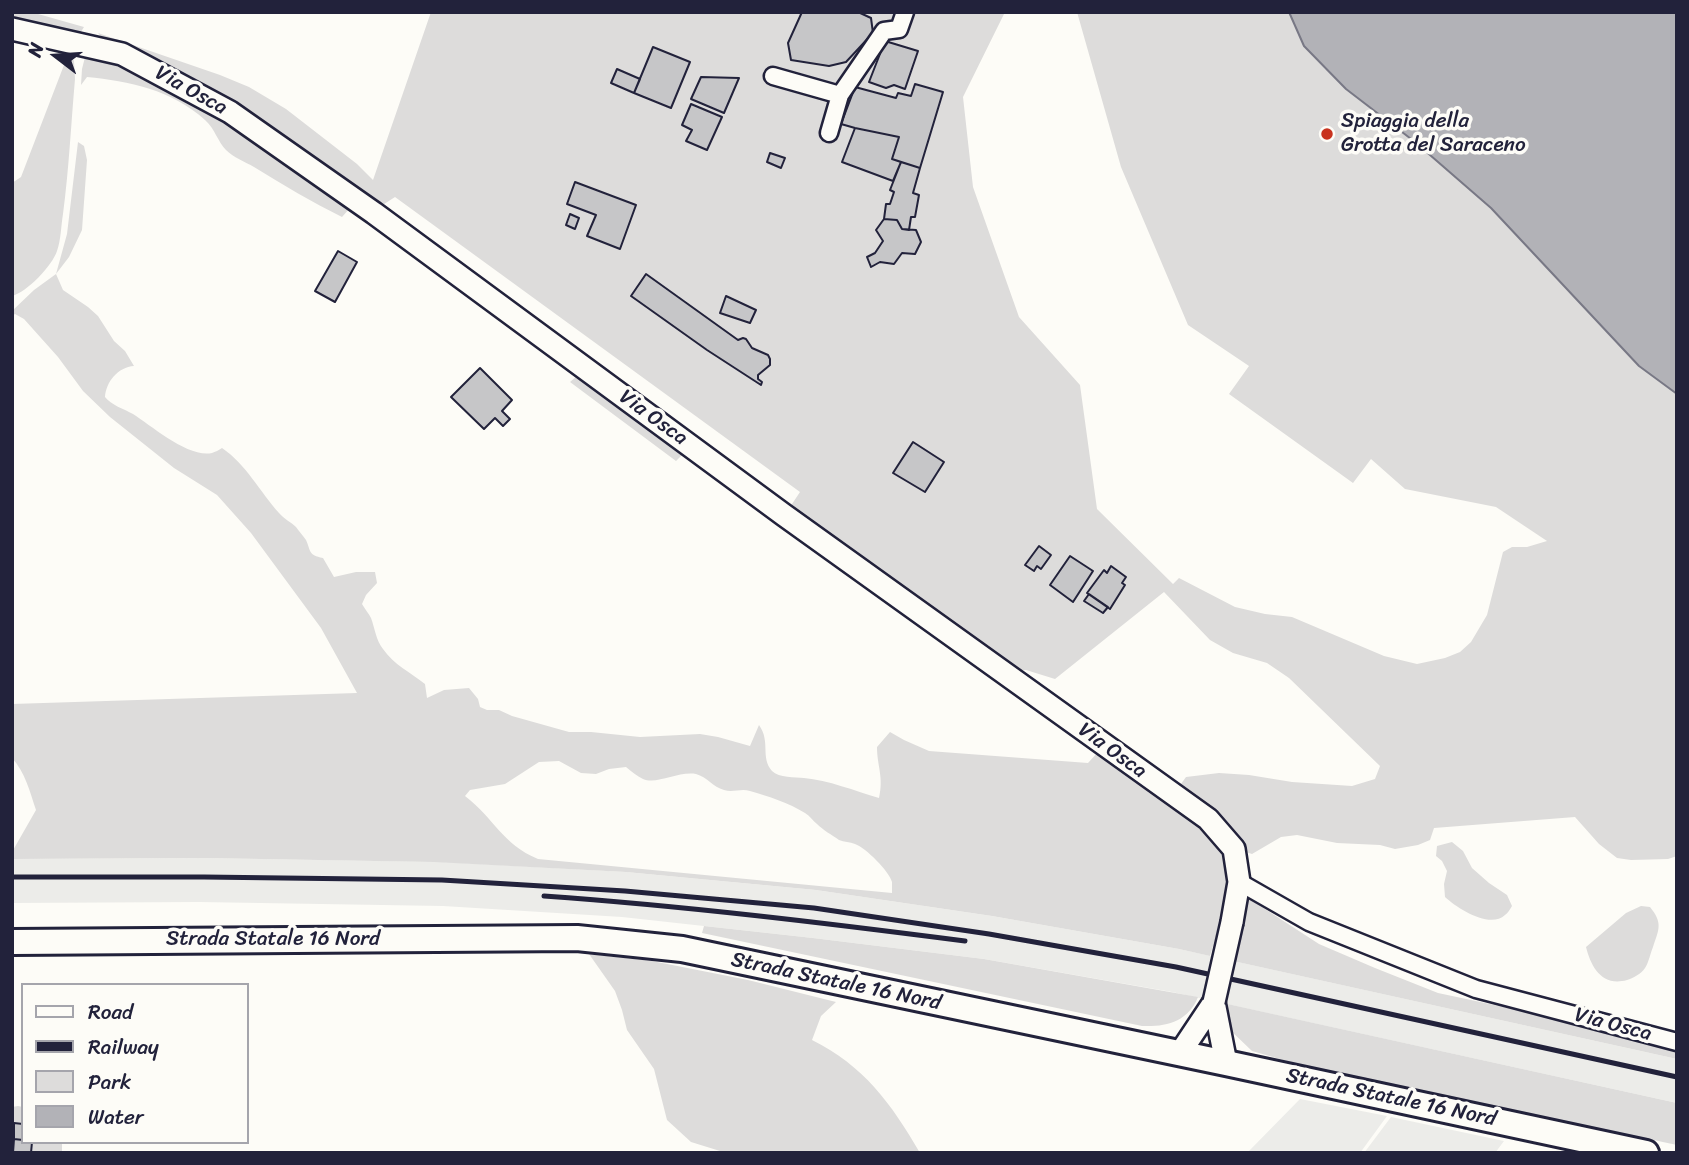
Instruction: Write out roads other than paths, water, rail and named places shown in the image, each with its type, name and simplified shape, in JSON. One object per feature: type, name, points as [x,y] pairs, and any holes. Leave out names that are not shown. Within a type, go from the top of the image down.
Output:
[{"type":"main road","name":"Strada Statale 16 Nord","points":[[12,942],[577,938],[682,949],[1646,1153]]},
{"type":"street","points":[[830,133],[840,95],[884,31],[899,29],[905,12]]},
{"type":"street","name":"Via Osca","points":[[12,29],[122,54],[230,112],[374,213],[780,512],[1208,819],[1234,849],[1239,881],[1214,1002]]},
{"type":"street","points":[[773,76],[840,95]]},
{"type":"street","name":"Via Osca","points":[[1239,881],[1309,922],[1476,989],[1677,1042]]},
{"type":"street","points":[[1180,1053],[1214,1002]]},
{"type":"street","points":[[1214,1002],[1226,1063]]},
{"type":"water","points":[[1289,12],[1677,12],[1677,394],[1639,366],[1491,208],[1415,142],[1346,89],[1304,46]]},
{"type":"railway","points":[[12,877],[442,880],[625,891],[814,908],[989,934],[1176,967],[1677,1077]]},
{"type":"railway","points":[[544,896],[755,916],[965,941]]},
{"type":"place","name":"Spiaggia della Grotta del Saraceno","points":[[1327,134]]}]
